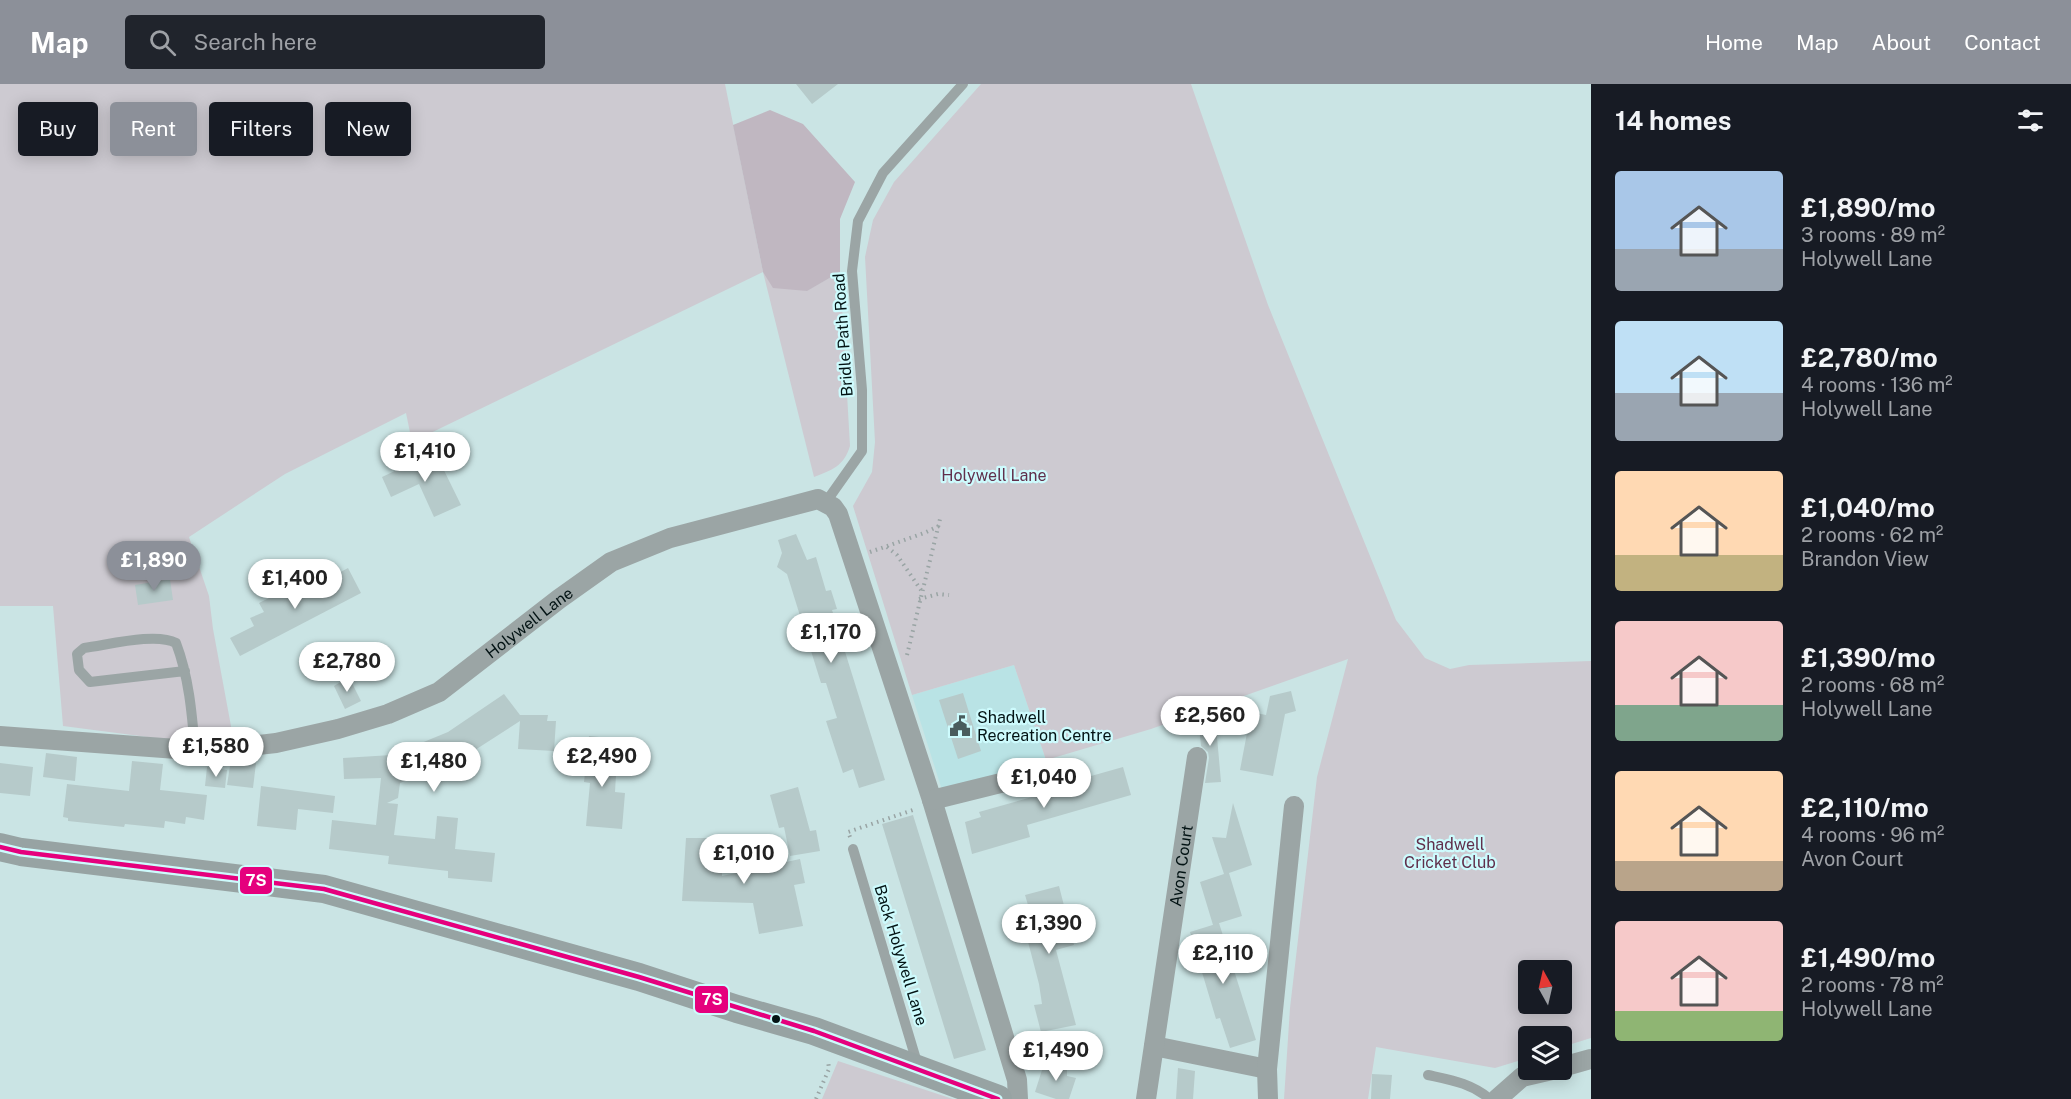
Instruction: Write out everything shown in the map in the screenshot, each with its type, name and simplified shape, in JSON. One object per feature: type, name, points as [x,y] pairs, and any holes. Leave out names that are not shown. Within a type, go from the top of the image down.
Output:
[{"type":"street","name":"Holywell Lane","points":[[0,736],[195,750],[276,743],[388,714],[440,692],[559,599],[611,562],[670,538],[810,499],[826,502]]},
{"type":"street","points":[[826,502],[838,514],[932,802],[1017,1080],[1018,1099]]},
{"type":"street","name":"Avon Court","points":[[1146,1099],[1197,757]]},
{"type":"street","points":[[932,802],[1021,778],[1031,779]]},
{"type":"street","points":[[1268,1099],[1267,1069],[1294,806]]},
{"type":"street","points":[[0,847],[21,852],[324,890],[639,977],[825,1035],[998,1099]]},
{"type":"street","points":[[1154,1046],[1267,1069]]},
{"type":"street","points":[[1572,1064],[1591,1059]]},
{"type":"street","points":[[1497,1099],[1519,1080]]},
{"type":"lane","name":"Bridle Path Road","points":[[826,502],[862,451],[862,390],[852,271],[858,221],[883,174],[963,84]]},
{"type":"lane","points":[[184,671],[90,682],[79,670],[77,654],[84,648],[167,638],[176,643],[184,671],[192,711],[195,750]]},
{"type":"lane","name":"Back Holywell Lane","points":[[853,849],[919,1070]]},
{"type":"lane","points":[[1428,1075],[1461,1082],[1479,1090],[1490,1099]]},
{"type":"path","points":[[907,655],[940,515]]},
{"type":"path","points":[[852,558],[924,534],[939,525]]},
{"type":"path","points":[[886,546],[897,555],[921,590]]},
{"type":"path","points":[[919,599],[938,594],[949,595]]},
{"type":"path","points":[[853,849],[848,832],[932,802]]},
{"type":"path","points":[[816,1099],[829,1069],[825,1035]]},
{"type":"shaded area","points":[[770,110],[803,124],[855,182],[840,219],[840,272],[807,291],[773,288],[763,272],[733,125]]},
{"type":"shaded area","points":[[1014,665],[1046,760],[942,790],[912,695]]},
{"type":"green space","points":[[0,84],[725,84],[763,272],[412,442],[406,413],[285,474],[189,537],[209,596],[233,737],[163,739],[63,726],[53,606],[0,606]]},
{"type":"green space","name":"Shadwell Cricket Club","points":[[981,84],[1191,84],[1268,305],[1396,620],[1425,658],[1450,669],[1469,665],[1591,661],[1591,1038],[1572,1044],[1572,1026],[1518,1026],[1518,1061],[1495,1068],[1376,1047],[1368,1099],[1284,1099],[1290,1008],[1317,777],[1348,659],[1151,729],[1046,760],[1014,665],[912,695],[853,506],[872,472],[875,442],[865,257],[873,220],[894,182]]},
{"type":"green space","points":[[763,272],[806,291],[840,272],[850,446],[841,463],[814,477]]},
{"type":"green space","points":[[838,1061],[953,1099],[822,1099]]},
{"type":"building","points":[[796,84],[838,84],[812,104]]},
{"type":"building","points":[[435,452],[461,505],[434,517],[419,484],[391,497],[382,477]]},
{"type":"building","points":[[796,534],[807,560],[816,557],[826,591],[831,590],[837,609],[832,610],[885,780],[859,788],[853,769],[843,773],[826,721],[837,718],[826,683],[821,683],[787,574],[777,567],[782,553],[778,540]]},
{"type":"building","points":[[348,568],[361,593],[240,656],[230,638],[254,626],[250,618],[264,612],[259,603],[287,589],[292,598]]},
{"type":"building","points":[[170,579],[173,600],[138,605],[135,585]]},
{"type":"building","points":[[349,677],[361,701],[345,709],[334,686]]},
{"type":"building","points":[[1291,691],[1296,711],[1285,714],[1273,776],[1240,770],[1251,712],[1266,715],[1270,696]]},
{"type":"building","name":"Shadwell Recreation Centre","points":[[963,693],[981,751],[958,759],[939,700]]},
{"type":"building","points":[[504,694],[520,715],[548,715],[547,721],[556,721],[554,751],[518,749],[520,721],[461,759],[455,749],[452,775],[434,783],[429,771],[400,783],[398,798],[387,803],[398,804],[394,835],[435,839],[437,816],[458,818],[455,849],[495,853],[492,882],[448,878],[448,871],[388,864],[389,856],[329,849],[332,820],[376,825],[381,778],[344,779],[343,758],[392,755],[448,732]]},
{"type":"building","points":[[1215,714],[1221,782],[1205,783],[1209,758],[1208,752],[1201,746],[1198,716]]},
{"type":"building","points":[[589,736],[609,738],[605,774],[616,775],[615,792],[625,793],[622,829],[586,826],[590,783],[584,782]]},
{"type":"building","points":[[46,753],[77,757],[75,781],[43,777]]},
{"type":"building","points":[[132,761],[163,764],[160,790],[207,795],[204,820],[186,817],[185,824],[165,821],[164,828],[125,824],[124,827],[68,821],[68,818],[63,817],[67,784],[129,791]]},
{"type":"building","points":[[0,763],[33,767],[30,796],[0,793]]},
{"type":"building","points":[[256,763],[253,788],[227,785],[230,766]]},
{"type":"building","points":[[207,767],[227,770],[225,788],[205,786]]},
{"type":"building","points":[[1123,767],[1131,795],[1027,825],[1030,837],[972,854],[965,822],[981,817],[979,812],[1039,795],[1038,791]]},
{"type":"building","points":[[261,786],[335,796],[333,813],[298,809],[296,830],[257,826]]},
{"type":"building","points":[[798,787],[810,831],[816,830],[820,851],[790,856],[784,827],[779,828],[770,795]]},
{"type":"building","points":[[1233,803],[1252,865],[1229,873],[1242,916],[1213,925],[1200,882],[1224,874],[1212,837],[1226,838]]},
{"type":"building","points":[[913,815],[986,1050],[954,1059],[882,824]]},
{"type":"building","points":[[686,838],[722,838],[722,876],[800,859],[805,883],[794,885],[803,926],[759,934],[753,903],[682,901]]},
{"type":"building","points":[[1059,886],[1074,945],[1056,950],[1076,1025],[1041,1032],[1034,1005],[1042,1004],[1039,984],[1019,907],[1028,905],[1025,895]]},
{"type":"building","points":[[1219,923],[1256,1040],[1230,1048],[1220,1018],[1216,1019],[1190,932]]},
{"type":"building","points":[[1067,1060],[1067,1076],[1076,1078],[1069,1099],[1056,1099],[1035,1092],[1042,1070]]},
{"type":"building","points":[[1178,1068],[1195,1071],[1193,1099],[1176,1099]]},
{"type":"building","points":[[1372,1074],[1392,1075],[1390,1099],[1371,1099]]},
{"type":"transit line","name":"7S","points":[[0,847],[21,852],[324,889],[639,977],[814,1031],[998,1099]]},
{"type":"place","name":"Shadwell Recreation Centre","points":[[960,726]]}]
